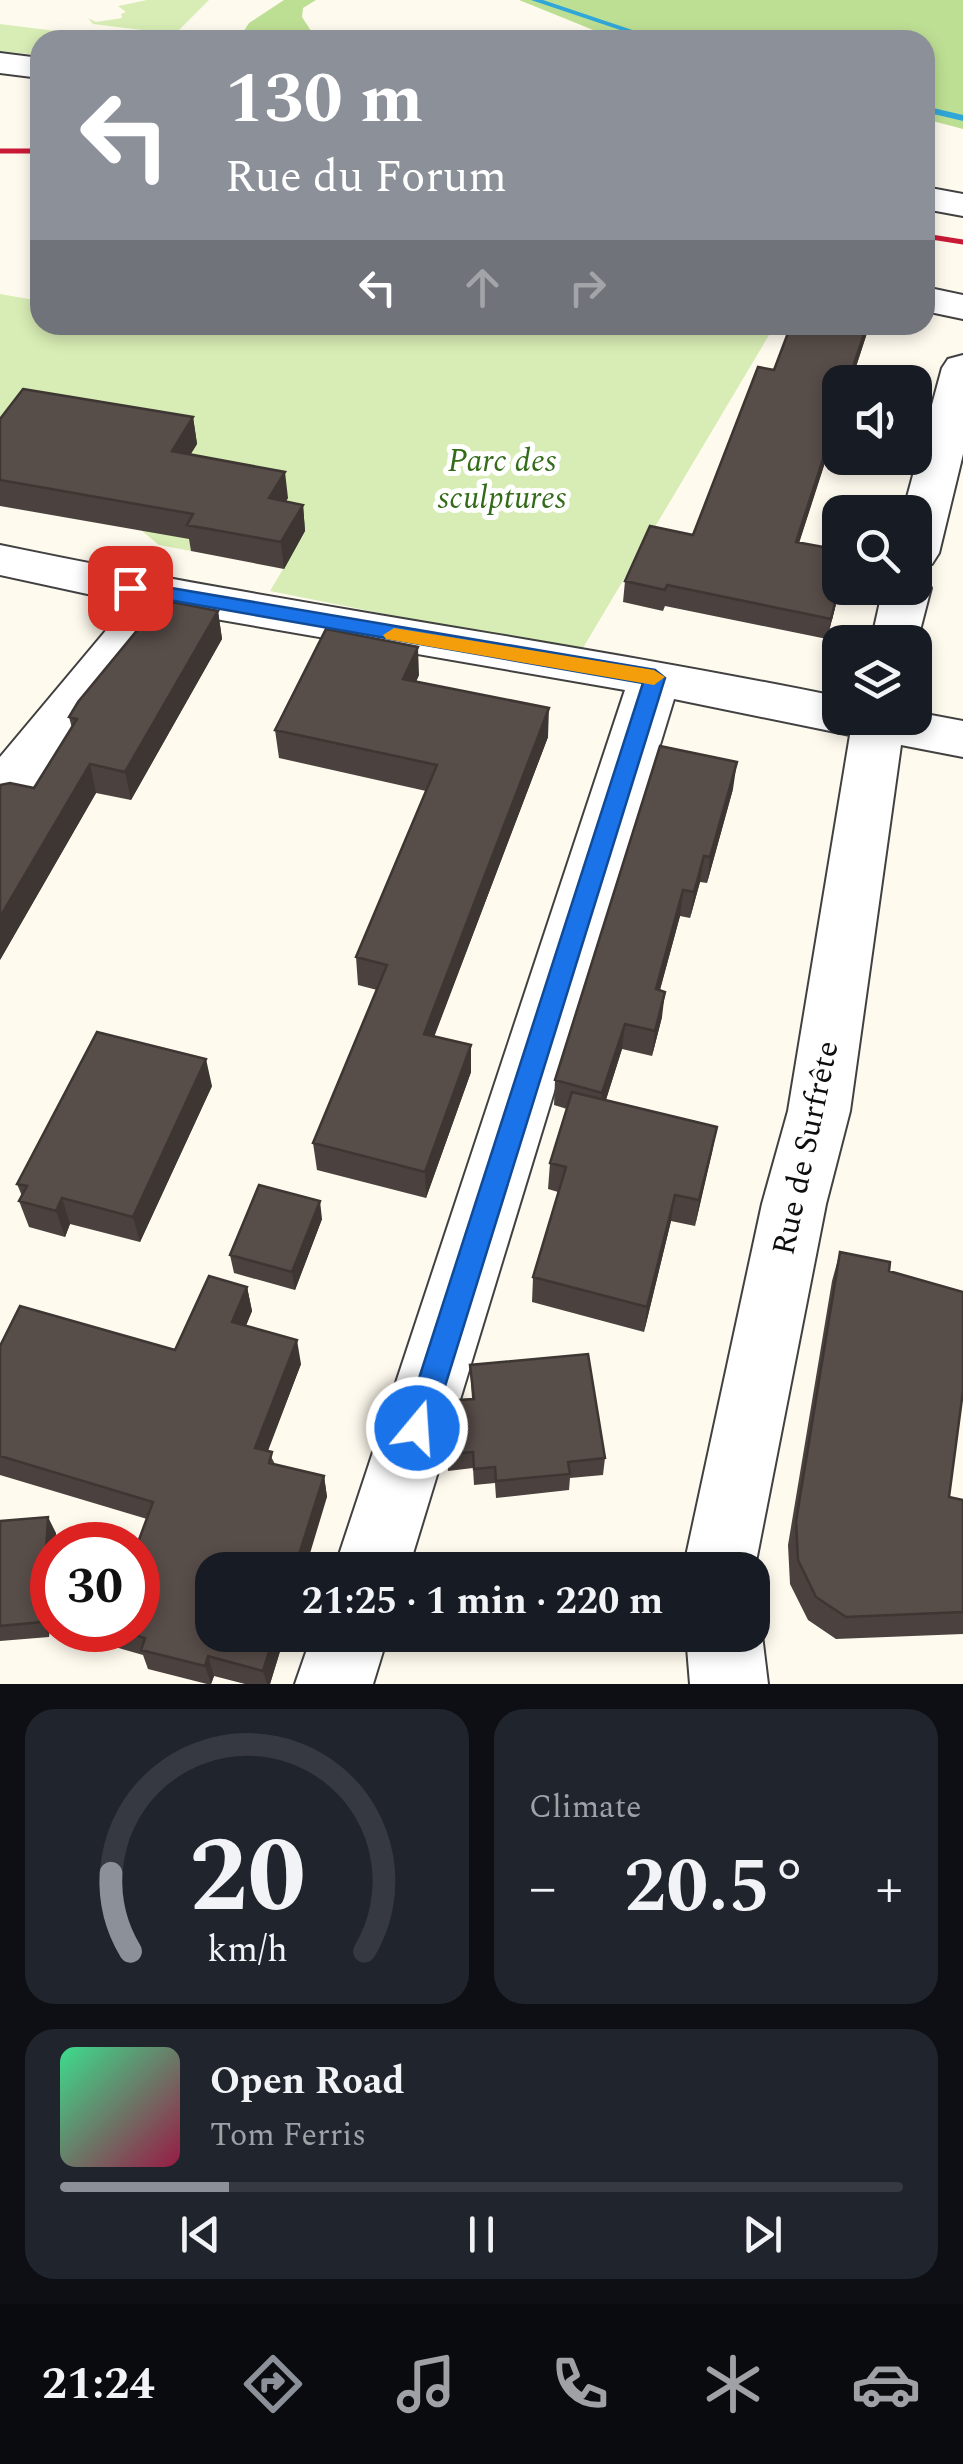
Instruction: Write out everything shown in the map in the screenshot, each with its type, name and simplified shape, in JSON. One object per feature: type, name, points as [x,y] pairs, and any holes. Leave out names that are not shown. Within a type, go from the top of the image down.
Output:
[{"type":"street","points":[[0,63],[30,67]]},
{"type":"street","points":[[935,200],[963,205]]},
{"type":"street","points":[[935,300],[963,307]]},
{"type":"street","points":[[935,316],[963,321]]},
{"type":"street","points":[[930,495],[963,368]]},
{"type":"street","points":[[0,560],[163,594],[822,710]]},
{"type":"street","points":[[0,793],[163,594]]},
{"type":"street","points":[[377,1552],[655,678]]},
{"type":"street","points":[[932,733],[963,739]]},
{"type":"street","name":"Rue de Surfrête","points":[[724,1552],[794,1204],[818,1111],[860,735]]},
{"type":"street","points":[[334,1684],[344,1652]]},
{"type":"street","points":[[726,1652],[729,1684]]},
{"type":"green space","points":[[147,0],[209,0],[179,30],[93,24],[88,18],[96,22],[122,18],[121,14],[126,12],[118,6]]},
{"type":"green space","points":[[284,0],[316,0],[303,8],[302,17],[310,30],[244,30]]},
{"type":"green space","points":[[519,0],[963,0],[963,129],[935,122],[935,30],[593,30]]},
{"type":"green space","points":[[0,24],[48,30],[30,30],[30,54],[0,51]]},
{"type":"green space","name":"Parc des sculptures","points":[[0,294],[30,299],[30,335],[769,335],[580,653],[270,591],[305,532],[230,488],[191,551],[159,545],[142,531],[196,443],[0,454]]},
{"type":"building","points":[[787,335],[864,335],[854,365],[822,365],[822,462],[796,542],[822,547],[822,605],[834,605],[831,619],[667,585],[665,590],[625,581],[650,526],[693,535],[758,367],[774,370]]},
{"type":"building","points":[[23,389],[193,417],[172,451],[285,472],[269,498],[303,505],[281,542],[187,525],[193,514],[0,480],[0,419]]},
{"type":"building","points":[[162,600],[218,611],[125,772],[90,764],[0,917],[0,785],[34,788],[77,719],[69,717],[78,702]]},
{"type":"building","points":[[326,629],[418,647],[403,679],[549,708],[424,1034],[471,1045],[425,1172],[313,1143],[387,965],[356,957],[437,765],[275,730]]},
{"type":"building","points":[[660,746],[737,762],[710,857],[704,856],[694,892],[683,890],[656,989],[665,992],[655,1031],[625,1024],[602,1093],[555,1080]]},
{"type":"building","points":[[97,1032],[206,1059],[133,1217],[62,1198],[56,1211],[19,1201],[27,1186],[17,1184]]},
{"type":"building","points":[[572,1092],[717,1127],[699,1200],[675,1195],[647,1307],[533,1277],[566,1167],[550,1163]]},
{"type":"building","points":[[259,1185],[320,1201],[292,1272],[230,1255]]},
{"type":"building","points":[[840,1252],[890,1262],[889,1271],[963,1292],[963,1391],[949,1497],[963,1500],[963,1612],[846,1617],[816,1597],[798,1560],[796,1521]]},
{"type":"building","points":[[209,1276],[247,1287],[232,1322],[297,1340],[255,1448],[272,1452],[269,1463],[324,1476],[300,1552],[195,1552],[195,1652],[269,1652],[263,1671],[208,1656],[205,1666],[149,1652],[160,1652],[160,1522],[146,1522],[153,1502],[0,1456],[0,1346],[20,1306],[175,1350]]},
{"type":"building","points":[[588,1354],[605,1458],[568,1462],[570,1474],[496,1481],[495,1467],[474,1469],[473,1452],[448,1454],[446,1439],[458,1400],[474,1399],[470,1365]]},
{"type":"building","points":[[48,1517],[48,1522],[30,1522],[30,1623],[0,1626],[0,1521]]},
{"type":"waterway","points":[[535,0],[627,30]]},
{"type":"waterway","points":[[935,111],[963,118]]},
{"type":"railway","points":[[0,151],[30,151]]},
{"type":"railway","points":[[935,238],[963,242]]},
{"type":"slow traffic","points":[[394,635],[654,677]]},
{"type":"route","points":[[130,588],[655,678],[417,1428]]}]
